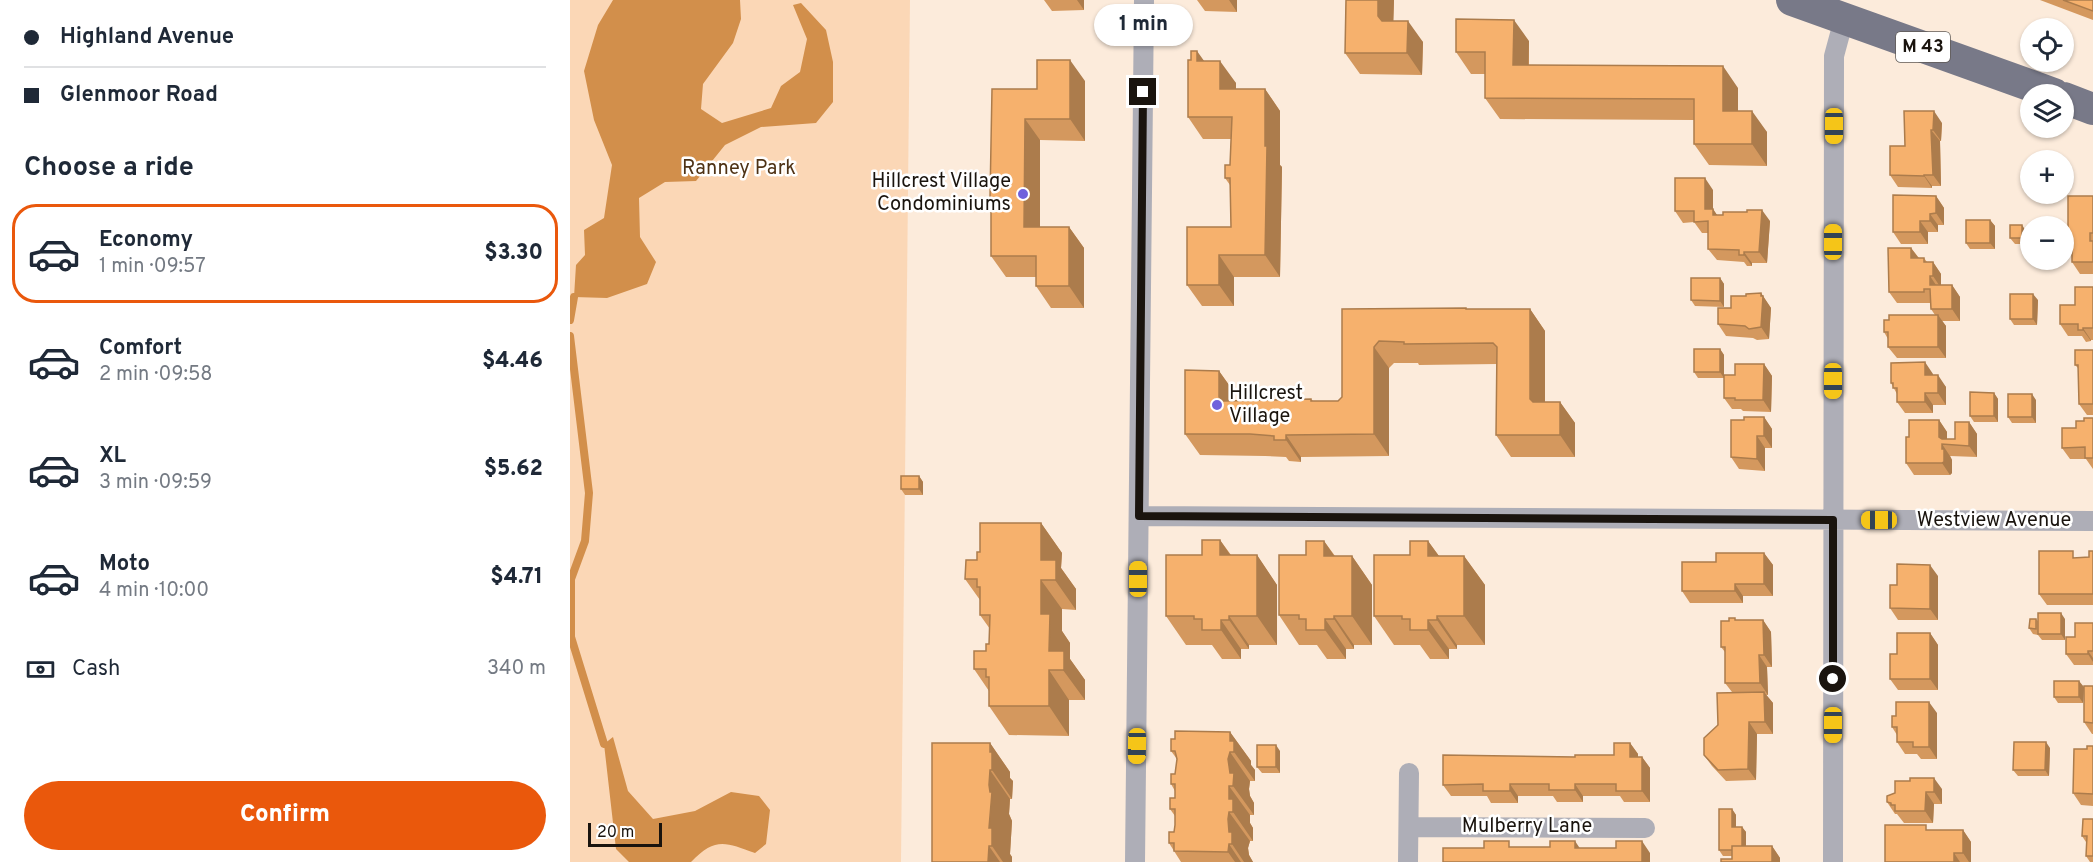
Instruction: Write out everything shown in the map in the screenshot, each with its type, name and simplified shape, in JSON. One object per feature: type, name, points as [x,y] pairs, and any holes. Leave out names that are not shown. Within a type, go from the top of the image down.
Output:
[{"type":"main road","name":"M 43","points":[[1792,0],[2026,84]]},
{"type":"main road","points":[[2074,102],[2093,109]]},
{"type":"street","points":[[1136,862],[1144,0]]},
{"type":"street","points":[[1833,862],[1834,56],[1844,19]]},
{"type":"street","name":"Westview Avenue","points":[[1139,516],[2093,521]]},
{"type":"street","points":[[1408,862],[1409,773]]},
{"type":"street","name":"Mulberry Lane","points":[[1409,827],[1645,828]]},
{"type":"green space","name":"Ranney Park","points":[[570,0],[910,0],[901,862],[570,862]]},
{"type":"shaded area","points":[[613,0],[740,0],[741,19],[733,43],[703,84],[701,109],[722,123],[771,108],[781,86],[800,72],[807,39],[793,5],[801,3],[826,30],[833,62],[833,102],[816,123],[761,127],[725,145],[696,181],[665,182],[639,198],[640,237],[656,262],[647,284],[607,298],[574,297],[576,265],[585,255],[584,230],[604,218],[612,165],[594,120],[584,71],[598,25]]},
{"type":"shaded area","points":[[613,737],[628,791],[653,819],[695,811],[731,792],[759,796],[770,810],[766,844],[755,853],[728,844],[714,845],[691,862],[629,862],[616,849],[604,744]]},
{"type":"building","points":[[1346,0],[1378,0],[1378,16],[1382,21],[1408,21],[1407,53],[1345,53]]},
{"type":"building","points":[[2063,0],[2093,0],[2093,11]]},
{"type":"building","points":[[1456,19],[1514,20],[1513,65],[1723,66],[1723,111],[1752,111],[1752,144],[1694,144],[1694,99],[1485,98],[1485,52],[1456,52]]},
{"type":"building","points":[[1191,51],[1197,51],[1197,61],[1220,61],[1220,89],[1265,89],[1265,146],[1267,146],[1265,255],[1219,255],[1219,285],[1187,285],[1187,227],[1231,227],[1230,178],[1225,178],[1225,165],[1230,165],[1232,117],[1188,117],[1188,60],[1191,60]]},
{"type":"building","points":[[1037,60],[1070,60],[1070,119],[1025,119],[1024,227],[1069,227],[1069,286],[1036,286],[1036,256],[991,256],[992,89],[1037,89]]},
{"type":"building","points":[[1904,111],[1934,111],[1933,130],[1931,130],[1933,175],[1890,175],[1890,146],[1905,146]]},
{"type":"building","points":[[1675,178],[1705,178],[1705,209],[1713,209],[1713,215],[1723,215],[1723,212],[1762,210],[1759,252],[1744,252],[1744,255],[1739,255],[1739,250],[1708,249],[1708,221],[1694,222],[1694,211],[1675,211]]},
{"type":"building","points":[[1893,195],[1936,196],[1936,213],[1930,214],[1930,221],[1920,221],[1920,232],[1893,232]]},
{"type":"building","points":[[2074,196],[2093,196],[2093,233],[2090,233],[2090,241],[2093,241],[2093,262],[2074,262],[2074,216],[2068,216],[2068,204],[2074,204]]},
{"type":"building","points":[[1966,220],[1990,220],[1990,243],[1966,243]]},
{"type":"building","points":[[2010,225],[2020,225],[2020,238],[2010,238]]},
{"type":"building","points":[[1888,248],[1911,248],[1911,258],[1924,258],[1924,262],[1933,262],[1933,276],[1930,276],[1930,285],[1952,285],[1952,309],[1931,309],[1930,289],[1924,289],[1924,292],[1889,292]]},
{"type":"building","points":[[1691,278],[1720,278],[1720,301],[1691,300]]},
{"type":"building","points":[[2075,287],[2093,287],[2093,328],[2078,330],[2078,324],[2060,324],[2060,305],[2075,305]]},
{"type":"building","points":[[1761,293],[1763,296],[1761,327],[1749,329],[1745,326],[1718,324],[1718,308],[1731,308],[1731,296]]},
{"type":"building","points":[[2010,294],[2033,294],[2033,319],[2010,319]]},
{"type":"building","points":[[1342,309],[1530,309],[1530,399],[1533,402],[1560,402],[1560,435],[1496,435],[1497,347],[1493,343],[1404,344],[1404,342],[1379,341],[1374,347],[1374,434],[1286,435],[1286,440],[1274,440],[1274,436],[1250,434],[1185,434],[1185,370],[1219,371],[1219,397],[1223,401],[1311,399],[1311,401],[1338,401],[1342,397]]},
{"type":"building","points":[[1889,315],[1938,315],[1938,347],[1888,347],[1888,332],[1884,332],[1884,320],[1889,320]]},
{"type":"building","points":[[1694,349],[1720,349],[1720,372],[1694,372]]},
{"type":"building","points":[[2075,350],[2093,350],[2093,404],[2079,404],[2078,365],[2075,365]]},
{"type":"building","points":[[1925,362],[1925,375],[1938,375],[1938,393],[1925,393],[1925,402],[1897,402],[1897,388],[1893,388],[1893,383],[1891,383],[1891,363]]},
{"type":"building","points":[[1735,364],[1764,364],[1763,400],[1724,398],[1724,375],[1735,375]]},
{"type":"building","points":[[1970,392],[1994,393],[1994,416],[1970,416]]},
{"type":"building","points":[[2008,394],[2032,394],[2032,417],[2008,417]]},
{"type":"building","points":[[1744,417],[1764,417],[1764,436],[1757,436],[1757,459],[1731,457],[1731,420],[1744,420]]},
{"type":"building","points":[[2084,418],[2093,418],[2093,458],[2085,458],[2085,447],[2062,448],[2062,428],[2076,428],[2076,421],[2084,421]]},
{"type":"building","points":[[1909,420],[1939,420],[1939,437],[1942,439],[1955,439],[1955,422],[1969,422],[1969,446],[1942,444],[1944,462],[1942,463],[1906,463],[1906,437],[1909,437]]},
{"type":"building","points":[[901,476],[919,476],[919,489],[901,489]]},
{"type":"building","points":[[980,523],[1041,523],[1041,560],[1056,560],[1056,580],[1041,580],[1041,614],[1050,614],[1049,651],[1064,651],[1064,670],[1049,670],[1049,706],[989,706],[989,677],[986,677],[986,669],[974,669],[974,651],[986,651],[986,644],[989,644],[990,615],[980,615],[980,587],[977,587],[977,579],[965,579],[966,560],[977,560],[977,552],[980,552]]},
{"type":"building","points":[[1202,540],[1220,540],[1220,555],[1257,555],[1257,616],[1229,616],[1229,620],[1221,620],[1221,630],[1202,630],[1202,619],[1194,619],[1194,616],[1166,616],[1166,555],[1202,555]]},
{"type":"building","points":[[1306,541],[1324,541],[1324,556],[1352,556],[1352,616],[1334,616],[1334,619],[1325,619],[1325,630],[1306,630],[1306,619],[1299,619],[1299,615],[1279,615],[1279,555],[1306,555]]},
{"type":"building","points":[[1410,541],[1428,541],[1428,556],[1464,556],[1464,616],[1437,616],[1437,620],[1428,620],[1428,630],[1410,630],[1410,619],[1402,619],[1402,616],[1374,616],[1374,555],[1410,555]]},
{"type":"building","points":[[2039,551],[2073,551],[2073,558],[2089,557],[2089,551],[2093,551],[2093,594],[2039,594]]},
{"type":"building","points":[[1716,553],[1764,553],[1764,584],[1735,584],[1735,591],[1682,591],[1682,562],[1716,562]]},
{"type":"building","points":[[1897,564],[1930,565],[1930,609],[1890,608],[1890,585],[1897,585]]},
{"type":"building","points":[[2038,613],[2061,613],[2061,634],[2038,634]]},
{"type":"building","points":[[1729,618],[1763,620],[1764,655],[1759,655],[1760,683],[1725,683],[1725,647],[1721,647],[1721,621],[1729,621]]},
{"type":"building","points":[[2030,619],[2036,619],[2036,629],[2029,628]]},
{"type":"building","points":[[2075,623],[2093,623],[2093,651],[2088,651],[2088,654],[2066,654],[2066,637],[2075,637]]},
{"type":"building","points":[[1897,633],[1930,633],[1930,679],[1890,679],[1890,654],[1897,654]]},
{"type":"building","points":[[2054,681],[2079,681],[2079,697],[2054,697]]},
{"type":"building","points":[[2084,686],[2093,686],[2093,723],[2084,722]]},
{"type":"building","points":[[1764,692],[1765,722],[1749,722],[1748,769],[1718,770],[1704,755],[1704,738],[1718,725],[1717,693]]},
{"type":"building","points":[[1896,702],[1929,702],[1929,747],[1913,747],[1913,742],[1897,742],[1897,727],[1892,727],[1892,716],[1896,716]]},
{"type":"building","points":[[1175,731],[1230,732],[1230,741],[1234,741],[1234,752],[1230,752],[1228,759],[1230,773],[1234,773],[1233,786],[1229,786],[1229,799],[1233,799],[1233,812],[1229,812],[1228,819],[1229,832],[1232,832],[1232,844],[1229,844],[1228,852],[1174,851],[1174,843],[1169,843],[1169,832],[1174,832],[1175,825],[1175,809],[1170,809],[1170,798],[1175,798],[1175,784],[1171,784],[1171,774],[1175,774],[1177,759],[1175,751],[1171,751],[1171,739],[1175,739]]},
{"type":"building","points":[[2014,742],[2046,742],[2045,770],[2013,770]]},
{"type":"building","points":[[932,743],[990,743],[992,770],[990,770],[989,785],[990,792],[992,792],[989,828],[992,828],[992,846],[989,846],[988,862],[932,862]]},
{"type":"building","points":[[1614,743],[1630,743],[1630,757],[1642,757],[1642,791],[1616,791],[1616,784],[1575,784],[1575,790],[1549,790],[1549,784],[1510,784],[1510,791],[1483,791],[1483,784],[1443,785],[1443,755],[1575,757],[1575,755],[1614,755]]},
{"type":"building","points":[[1257,745],[1276,745],[1276,767],[1257,767]]},
{"type":"building","points":[[2087,746],[2093,746],[2093,794],[2073,793],[2074,749],[2087,749]]},
{"type":"building","points":[[1910,778],[1934,778],[1934,792],[1926,792],[1925,811],[1895,811],[1895,805],[1887,802],[1887,796],[1895,793],[1895,781],[1910,781]]},
{"type":"building","points":[[1719,809],[1732,809],[1732,827],[1742,827],[1742,846],[1732,846],[1732,850],[1719,850]]},
{"type":"building","points":[[2083,819],[2093,819],[2093,856],[2086,856],[2087,836],[2082,836]]},
{"type":"building","points":[[1885,825],[1926,825],[1926,830],[1963,830],[1963,853],[1954,853],[1954,862],[1885,862]]},
{"type":"building","points":[[1484,841],[1509,841],[1509,847],[1550,847],[1550,841],[1575,841],[1575,848],[1616,848],[1616,841],[1642,841],[1642,862],[1443,862],[1443,848],[1484,848]]},
{"type":"building","points":[[1732,846],[1772,846],[1772,862],[1721,862],[1721,859],[1732,859]]},
{"type":"waterway","points":[[570,320],[574,297]]},
{"type":"waterway","points":[[570,336],[589,493],[585,541],[571,579],[571,637],[604,744]]},
{"type":"place","name":"Hillcrest Village Condominiums","points":[[1023,194]]},
{"type":"place","name":"Hillcrest Village","points":[[1217,405]]},
{"type":"route","points":[[1143,92],[1139,516],[1833,520],[1833,679]]}]
